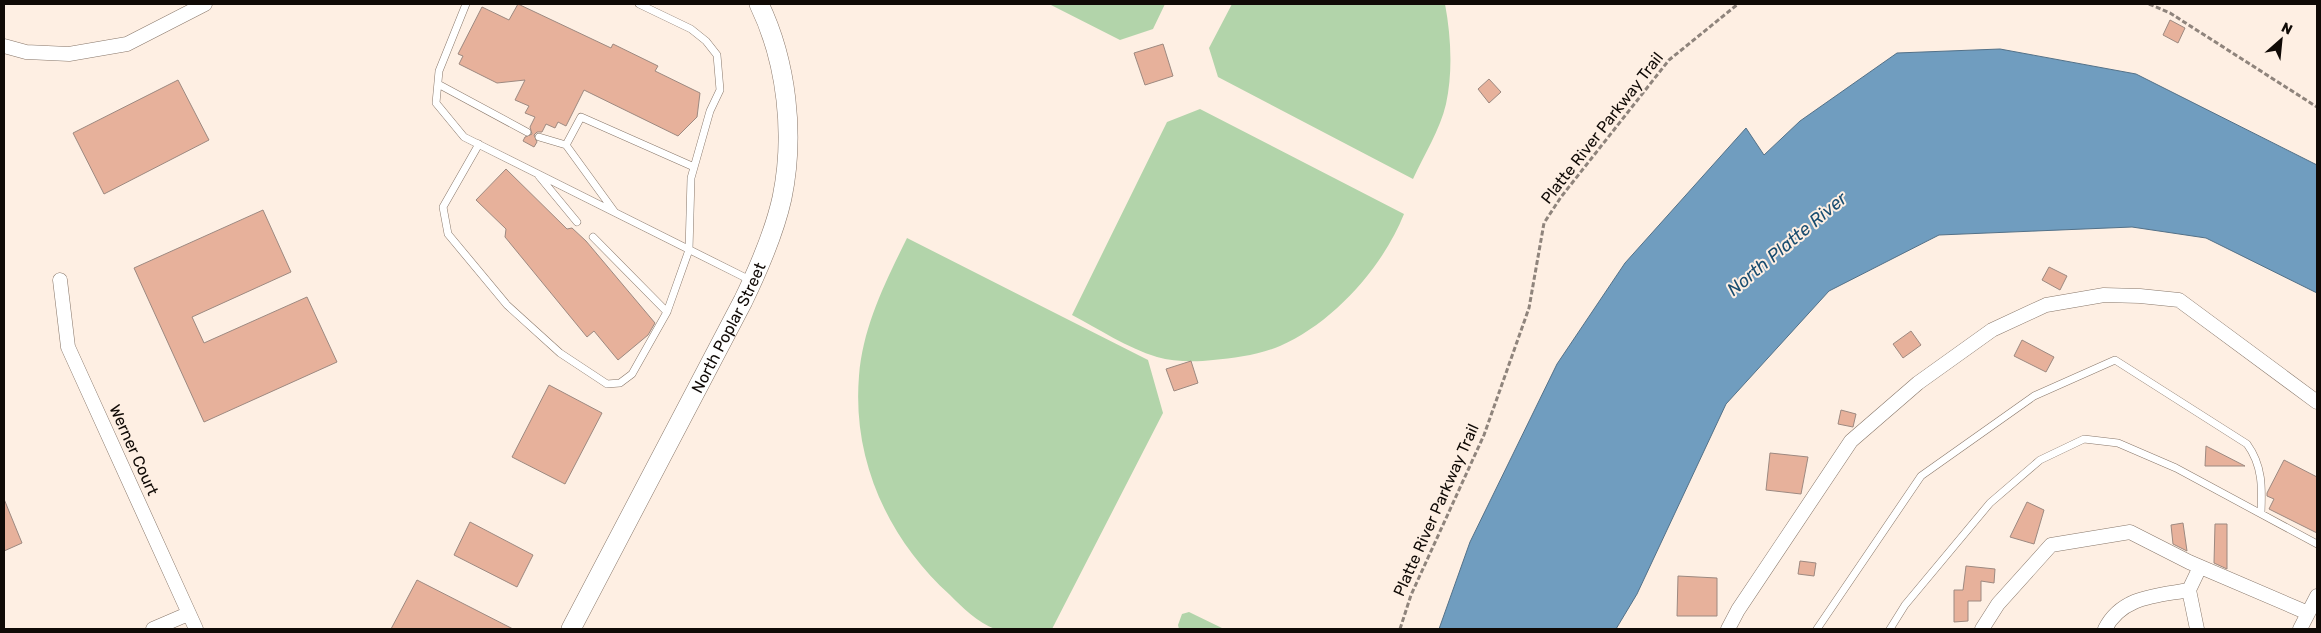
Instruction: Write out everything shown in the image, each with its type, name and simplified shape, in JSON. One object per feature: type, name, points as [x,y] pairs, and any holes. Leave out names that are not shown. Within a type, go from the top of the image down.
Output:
[{"type":"main road","name":"North Poplar Street","points":[[571,629],[752,282],[764,255],[782,197],[788,118],[780,68],[759,4]]},
{"type":"street","points":[[4,46],[26,52],[69,54],[127,44],[205,4]]},
{"type":"street","name":"Werner Court","points":[[60,280],[68,347],[196,629]]},
{"type":"street","points":[[1728,629],[1738,610],[1851,441],[1918,384],[1992,330],[2046,305],[2104,295],[2179,300],[2317,402]]},
{"type":"street","points":[[1982,629],[1998,604],[2051,544],[2130,532],[2200,566],[2308,613]]},
{"type":"street","points":[[2197,629],[2189,590],[2200,566]]},
{"type":"street","points":[[2106,629],[2112,616],[2138,599],[2189,590]]},
{"type":"street","points":[[2300,629],[2317,596]]},
{"type":"street","points":[[155,629],[188,614]]},
{"type":"lane","points":[[466,4],[439,71],[436,103],[464,137],[752,282]]},
{"type":"lane","points":[[478,144],[443,207],[448,234],[508,305],[560,353],[607,384],[620,383],[632,374],[667,312],[689,250],[691,178],[710,111],[720,90],[717,55],[706,41],[691,30],[639,4]]},
{"type":"lane","points":[[438,84],[528,132]]},
{"type":"lane","points":[[566,146],[581,117],[694,168]]},
{"type":"lane","points":[[539,137],[566,146],[615,213]]},
{"type":"lane","points":[[537,174],[577,222]]},
{"type":"lane","points":[[593,237],[667,312]]},
{"type":"lane","points":[[1817,629],[1921,476],[2034,396],[2115,360],[2247,444],[2256,456],[2262,482],[2261,513]]},
{"type":"lane","points":[[1890,629],[1905,605],[1990,503],[2040,460],[2084,439],[2118,443],[2176,468],[2317,544]]},
{"type":"path","name":"Platte River Parkway Trail","points":[[1400,629],[1411,595],[1484,435],[1529,308],[1544,223],[1561,197],[1669,60],[1738,4]]},
{"type":"path","points":[[2149,4],[2170,13],[2317,107]]},
{"type":"green space","points":[[1049,4],[1165,4],[1153,29],[1120,40]]},
{"type":"green space","points":[[1232,4],[1445,4],[1450,54],[1450,79],[1446,104],[1436,133],[1413,179],[1218,77],[1209,48]]},
{"type":"green space","points":[[1200,109],[1404,214],[1395,234],[1370,273],[1337,308],[1300,336],[1280,346],[1247,356],[1206,361],[1178,361],[1164,359],[1135,349],[1072,315],[1167,122]]},
{"type":"green space","points":[[907,238],[1148,360],[1163,413],[1052,629],[995,629],[976,619],[960,605],[928,573],[909,549],[892,523],[868,467],[858,407],[861,358],[876,305]]},
{"type":"green space","points":[[1189,612],[1224,629],[1179,629],[1178,625],[1182,614]]},
{"type":"water","name":"North Platte River","points":[[2000,49],[2136,74],[2317,165],[2317,293],[2206,238],[2132,227],[1939,235],[1829,291],[1726,404],[1637,594],[1616,629],[1439,629],[1470,542],[1557,364],[1625,263],[1746,128],[1764,155],[1800,121],[1897,53]]},
{"type":"building","points":[[518,4],[611,48],[613,44],[658,66],[655,71],[700,93],[697,117],[678,136],[584,90],[566,126],[558,122],[555,128],[546,124],[542,132],[537,132],[534,135],[537,142],[534,147],[523,141],[525,137],[532,134],[530,127],[535,117],[525,113],[529,106],[515,100],[525,80],[497,83],[459,64],[463,56],[458,54],[482,7],[509,20]]},
{"type":"building","points":[[2170,20],[2185,28],[2178,43],[2163,35]]},
{"type":"building","points":[[1163,44],[1173,76],[1145,85],[1134,53]]},
{"type":"building","points":[[1489,79],[1501,92],[1489,103],[1478,89]]},
{"type":"building","points":[[178,80],[209,140],[104,194],[73,133]]},
{"type":"building","points":[[506,169],[567,229],[572,228],[586,241],[655,323],[648,335],[618,360],[594,331],[587,337],[505,237],[506,229],[476,200]]},
{"type":"building","points":[[263,210],[291,272],[192,317],[204,343],[307,297],[337,362],[204,422],[134,268]]},
{"type":"building","points":[[2049,267],[2067,276],[2060,290],[2042,280]]},
{"type":"building","points":[[1911,331],[1921,345],[1903,358],[1893,344]]},
{"type":"building","points":[[2022,340],[2054,357],[2046,372],[2014,356]]},
{"type":"building","points":[[1191,361],[1198,383],[1174,391],[1166,369]]},
{"type":"building","points":[[549,385],[602,413],[565,484],[512,457]]},
{"type":"building","points":[[1841,410],[1856,414],[1853,427],[1838,424]]},
{"type":"building","points":[[2206,446],[2245,466],[2205,466]]},
{"type":"building","points":[[1770,453],[1808,457],[1801,494],[1766,490]]},
{"type":"building","points":[[2284,460],[2317,477],[2317,533],[2269,509],[2274,499],[2267,496],[2267,493]]},
{"type":"building","points":[[4,499],[22,543],[4,551]]},
{"type":"building","points":[[2027,502],[2044,510],[2034,544],[2010,537]]},
{"type":"building","points":[[470,522],[533,555],[517,587],[454,555]]},
{"type":"building","points":[[2183,523],[2187,551],[2173,544],[2171,525]]},
{"type":"building","points":[[2215,524],[2227,524],[2227,569],[2214,563]]},
{"type":"building","points":[[1800,561],[1816,563],[1814,576],[1798,574]]},
{"type":"building","points":[[1966,566],[1995,569],[1994,583],[1981,581],[1981,601],[1968,601],[1968,621],[1954,622],[1954,590],[1963,590]]},
{"type":"building","points":[[1678,576],[1717,578],[1717,616],[1677,616]]},
{"type":"building","points":[[417,580],[513,629],[391,629]]}]
